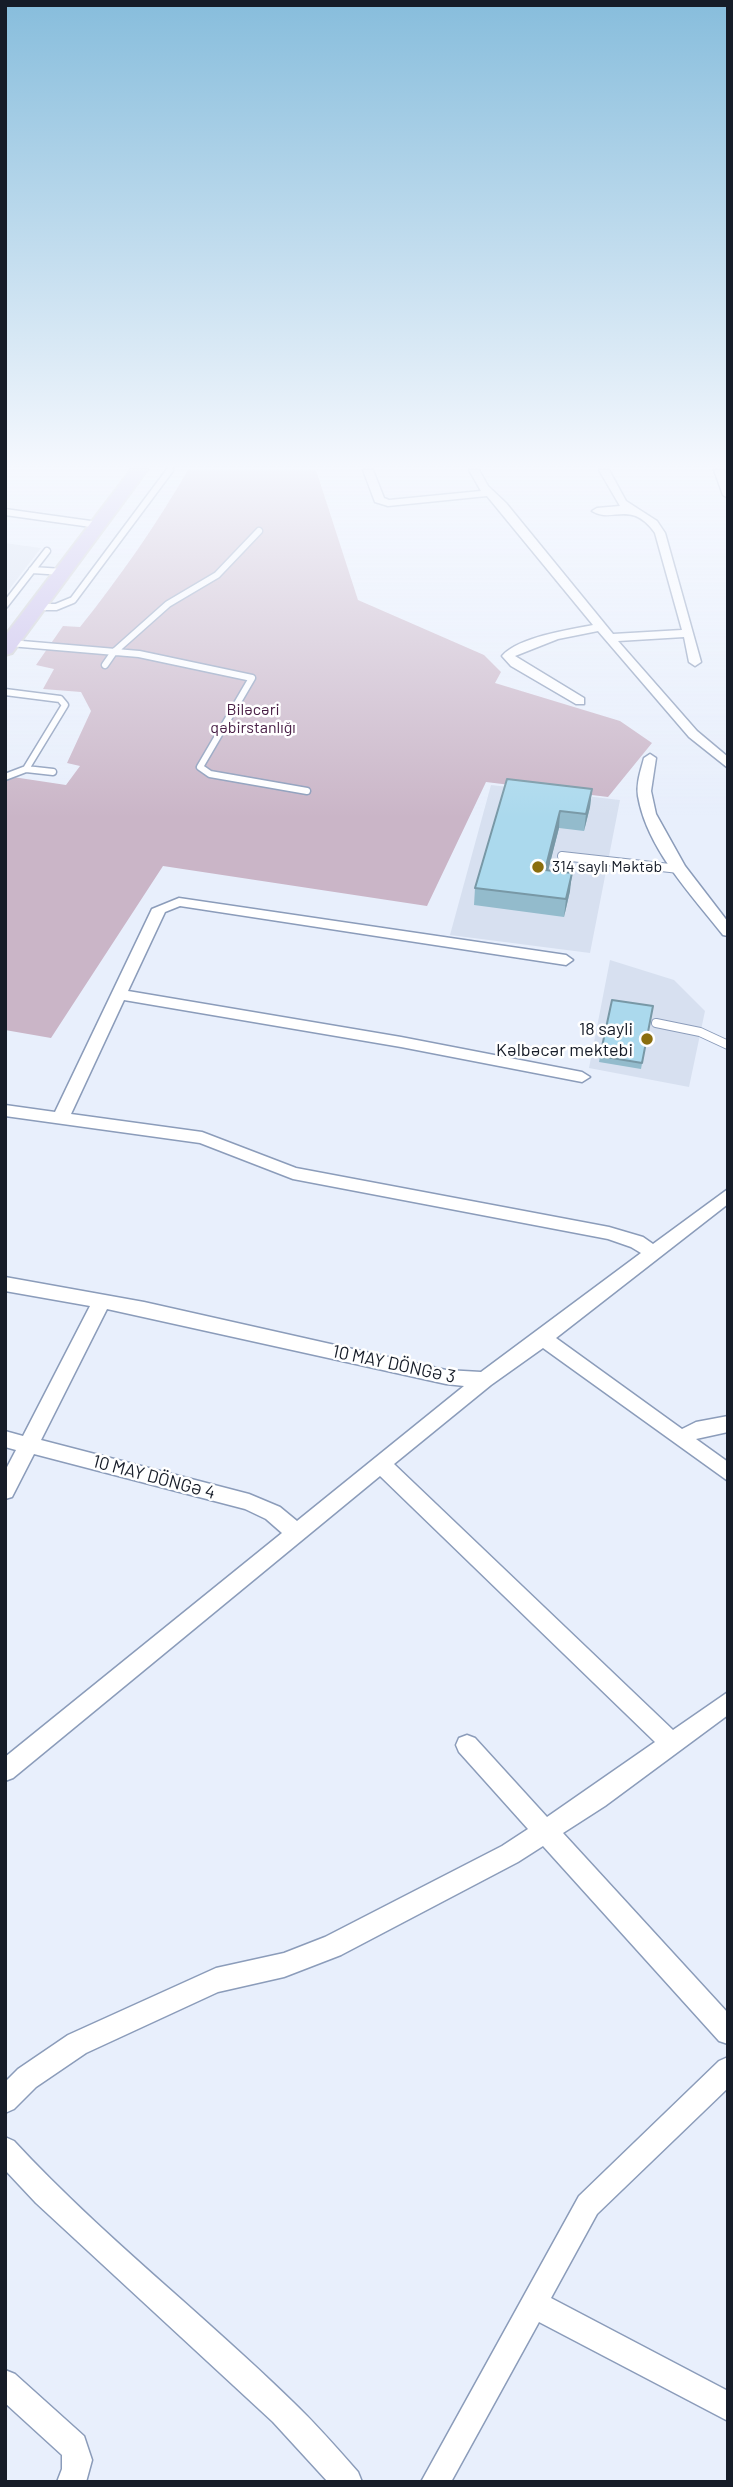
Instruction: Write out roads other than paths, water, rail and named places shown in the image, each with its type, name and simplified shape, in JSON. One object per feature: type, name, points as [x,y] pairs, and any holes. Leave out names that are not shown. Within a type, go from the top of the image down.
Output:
[{"type":"main road","points":[[7,646],[52,586]]},
{"type":"street","points":[[568,586],[693,734],[728,764]]},
{"type":"street","points":[[675,586],[695,662]]},
{"type":"street","points":[[580,701],[515,663],[508,656],[512,652],[555,636],[605,632],[689,633]]},
{"type":"street","points":[[650,758],[644,786],[645,797],[662,838],[680,869],[728,932]]},
{"type":"street","points":[[61,1117],[159,909],[179,902],[566,960]]},
{"type":"street","points":[[120,995],[401,1042],[582,1077]]},
{"type":"street","points":[[5,1110],[202,1138],[293,1173],[609,1233],[637,1241],[652,1252]]},
{"type":"street","points":[[5,1771],[484,1380],[728,1195]]},
{"type":"street","name":"10 MAY DÖNGƏ 3","points":[[5,1284],[102,1301],[446,1377],[484,1380]]},
{"type":"street","points":[[5,1491],[102,1301]]},
{"type":"street","points":[[542,1337],[728,1473]]},
{"type":"street","points":[[681,1438],[696,1430],[728,1424]]},
{"type":"street","name":"10 MAY DÖNGƏ 4","points":[[5,1439],[249,1502],[273,1513],[296,1532]]},
{"type":"street","points":[[381,1464],[670,1742]]},
{"type":"street","points":[[5,2100],[27,2078],[78,2044],[216,1980],[284,1965],[332,1946],[510,1854],[597,1798],[728,1702]]},
{"type":"street","points":[[467,1745],[728,2032]]},
{"type":"street","points":[[435,2482],[587,2205],[728,2070]]},
{"type":"street","points":[[5,2150],[45,2194],[110,2256],[283,2412],[348,2482]]},
{"type":"street","points":[[532,2303],[728,2407]]},
{"type":"street","points":[[5,2384],[74,2446],[78,2457],[71,2482]]},
{"type":"lane","points":[[5,605],[20,586]]},
{"type":"lane","points":[[36,607],[55,607],[73,600],[83,586]]},
{"type":"lane","points":[[105,665],[114,652],[168,604],[198,586]]},
{"type":"lane","points":[[7,646],[139,654],[252,678],[200,767],[210,774],[307,791]]},
{"type":"lane","points":[[5,692],[53,698],[65,705],[26,769]]},
{"type":"lane","points":[[5,777],[26,769],[53,772]]},
{"type":"lane","points":[[562,856],[680,869]]},
{"type":"lane","points":[[656,1023],[700,1032],[728,1045]]},
{"type":"place","name":"314 saylı Məktəb","points":[[538,867]]},
{"type":"place","name":"18 sayli Kəlbəcər mektebi","points":[[647,1039]]},
{"type":"park label","name":"Biləcəri qəbirstanlığı","points":[[253,719]]}]
